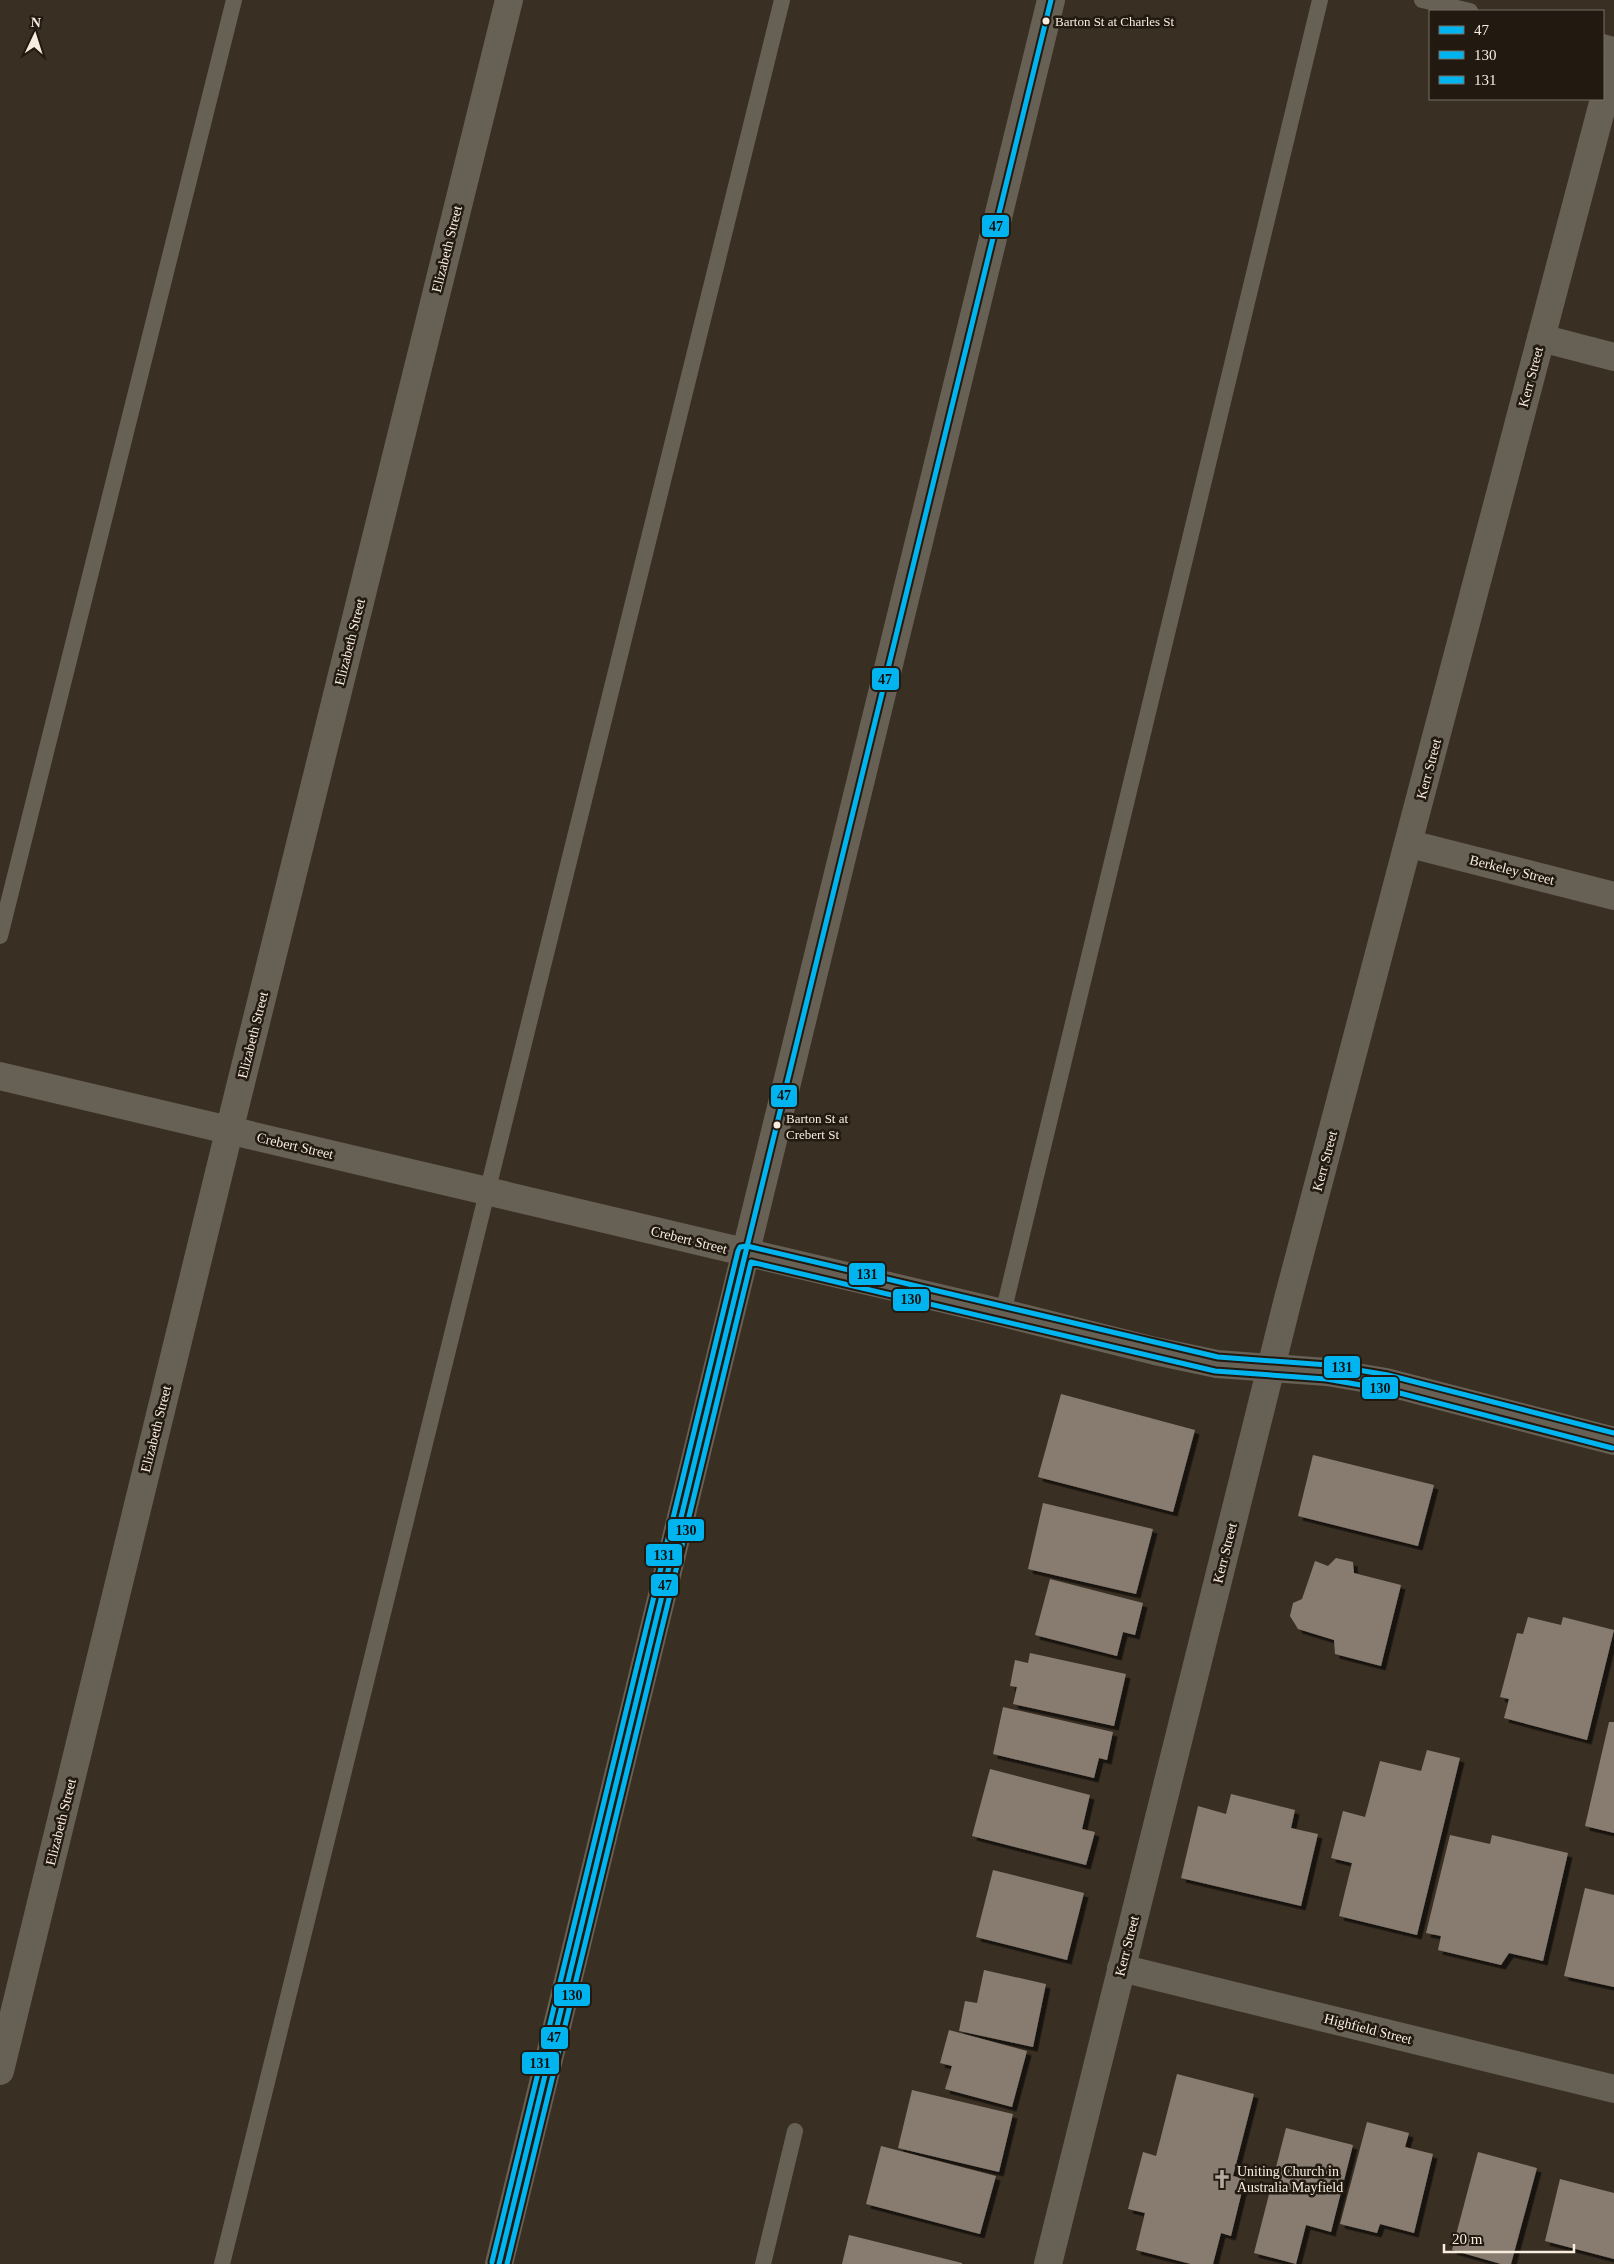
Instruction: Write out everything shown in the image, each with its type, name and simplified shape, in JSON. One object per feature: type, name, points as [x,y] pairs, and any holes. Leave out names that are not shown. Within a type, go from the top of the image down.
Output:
[{"type":"street","name":"Elizabeth Street","points":[[0,2071],[229,1131],[509,0]]},
{"type":"street","points":[[498,2264],[1050,0]]},
{"type":"street","name":"Kerr Street","points":[[1604,99],[1614,61]]},
{"type":"street","name":"Kerr Street","points":[[1048,2264],[1272,1367],[1604,100]]},
{"type":"street","points":[[1541,338],[1614,357]]},
{"type":"street","name":"Berkeley Street","points":[[1410,844],[1614,896]]},
{"type":"street","name":"Crebert Street","points":[[0,1076],[1003,1313],[1155,1351],[1217,1364],[1327,1372],[1386,1382],[1614,1441]]},
{"type":"street","name":"Highfield Street","points":[[1121,1968],[1614,2089]]},
{"type":"lane","points":[[0,936],[234,0]]},
{"type":"lane","points":[[222,2264],[782,0]]},
{"type":"lane","points":[[1003,1313],[1320,0]]},
{"type":"lane","points":[[1422,0],[1466,10]]},
{"type":"lane","points":[[763,2264],[795,2131]]},
{"type":"building","points":[[1061,1394],[1195,1430],[1173,1512],[1038,1477]]},
{"type":"building","points":[[1313,1455],[1434,1485],[1418,1546],[1298,1516]]},
{"type":"building","points":[[1043,1503],[1153,1529],[1136,1594],[1028,1569]]},
{"type":"building","points":[[1336,1558],[1353,1562],[1354,1573],[1401,1585],[1381,1666],[1335,1654],[1334,1640],[1298,1629],[1290,1616],[1293,1603],[1302,1599],[1315,1561],[1328,1566]]},
{"type":"building","points":[[1050,1579],[1143,1603],[1135,1635],[1123,1632],[1117,1656],[1035,1635]]},
{"type":"building","points":[[1528,1617],[1561,1625],[1563,1617],[1614,1630],[1587,1740],[1504,1718],[1509,1699],[1500,1697],[1517,1633],[1523,1634]]},
{"type":"building","points":[[1030,1653],[1126,1674],[1114,1726],[1013,1704],[1017,1687],[1010,1686],[1015,1660],[1028,1663]]},
{"type":"building","points":[[1003,1707],[1113,1732],[1107,1760],[1099,1758],[1094,1778],[993,1754]]},
{"type":"building","points":[[1609,1722],[1614,1722],[1614,1833],[1585,1826]]},
{"type":"building","points":[[1427,1750],[1460,1758],[1417,1935],[1339,1916],[1352,1863],[1331,1858],[1343,1811],[1365,1817],[1380,1761],[1421,1771]]},
{"type":"building","points":[[990,1769],[1090,1795],[1082,1829],[1095,1832],[1086,1865],[972,1836]]},
{"type":"building","points":[[1231,1794],[1295,1810],[1291,1828],[1318,1834],[1301,1906],[1181,1878],[1198,1806],[1226,1814]]},
{"type":"building","points":[[1450,1835],[1490,1844],[1492,1835],[1568,1853],[1543,1961],[1509,1953],[1501,1965],[1438,1950],[1441,1936],[1426,1933]]},
{"type":"building","points":[[993,1870],[1084,1893],[1067,1960],[976,1937]]},
{"type":"building","points":[[1585,1888],[1614,1895],[1614,1987],[1564,1976]]},
{"type":"building","points":[[984,1970],[1046,1984],[1033,2047],[959,2031],[965,2001],[977,2003]]},
{"type":"building","points":[[949,2030],[1027,2051],[1012,2107],[945,2089],[952,2066],[940,2063]]},
{"type":"building","points":[[1177,2074],[1254,2094],[1233,2176],[1245,2179],[1231,2236],[1221,2233],[1213,2264],[1191,2264],[1136,2250],[1145,2213],[1128,2209],[1143,2152],[1156,2156]]},
{"type":"building","points":[[912,2090],[1013,2114],[999,2172],[898,2148]]},
{"type":"building","points":[[1367,2122],[1409,2133],[1405,2147],[1433,2154],[1414,2233],[1380,2224],[1377,2233],[1340,2224]]},
{"type":"building","points":[[1286,2128],[1353,2145],[1331,2232],[1306,2225],[1296,2264],[1254,2253]]},
{"type":"building","points":[[881,2146],[996,2176],[980,2234],[866,2204]]},
{"type":"building","points":[[1478,2152],[1537,2168],[1511,2264],[1501,2264],[1452,2250]]},
{"type":"building","points":[[1560,2179],[1614,2193],[1614,2259],[1545,2241]]},
{"type":"building","points":[[849,2235],[962,2263],[962,2264],[842,2264]]},
{"type":"transit line","name":"47","points":[[499,2264],[1051,0]]},
{"type":"transit line","name":"131","points":[[492,2262],[740,1247],[747,1246],[1218,1357],[1328,1365],[1388,1375],[1614,1433]]},
{"type":"transit line","name":"130","points":[[507,2264],[751,1262],[1215,1371],[1326,1379],[1384,1389],[1612,1448]]},
{"type":"place","name":"Barton St at Charles St","points":[[1046,21]]},
{"type":"place","name":"Barton St at Crebert St","points":[[777,1125]]},
{"type":"place","name":"Uniting Church in Australia Mayfield","points":[[1222,2179]]}]
